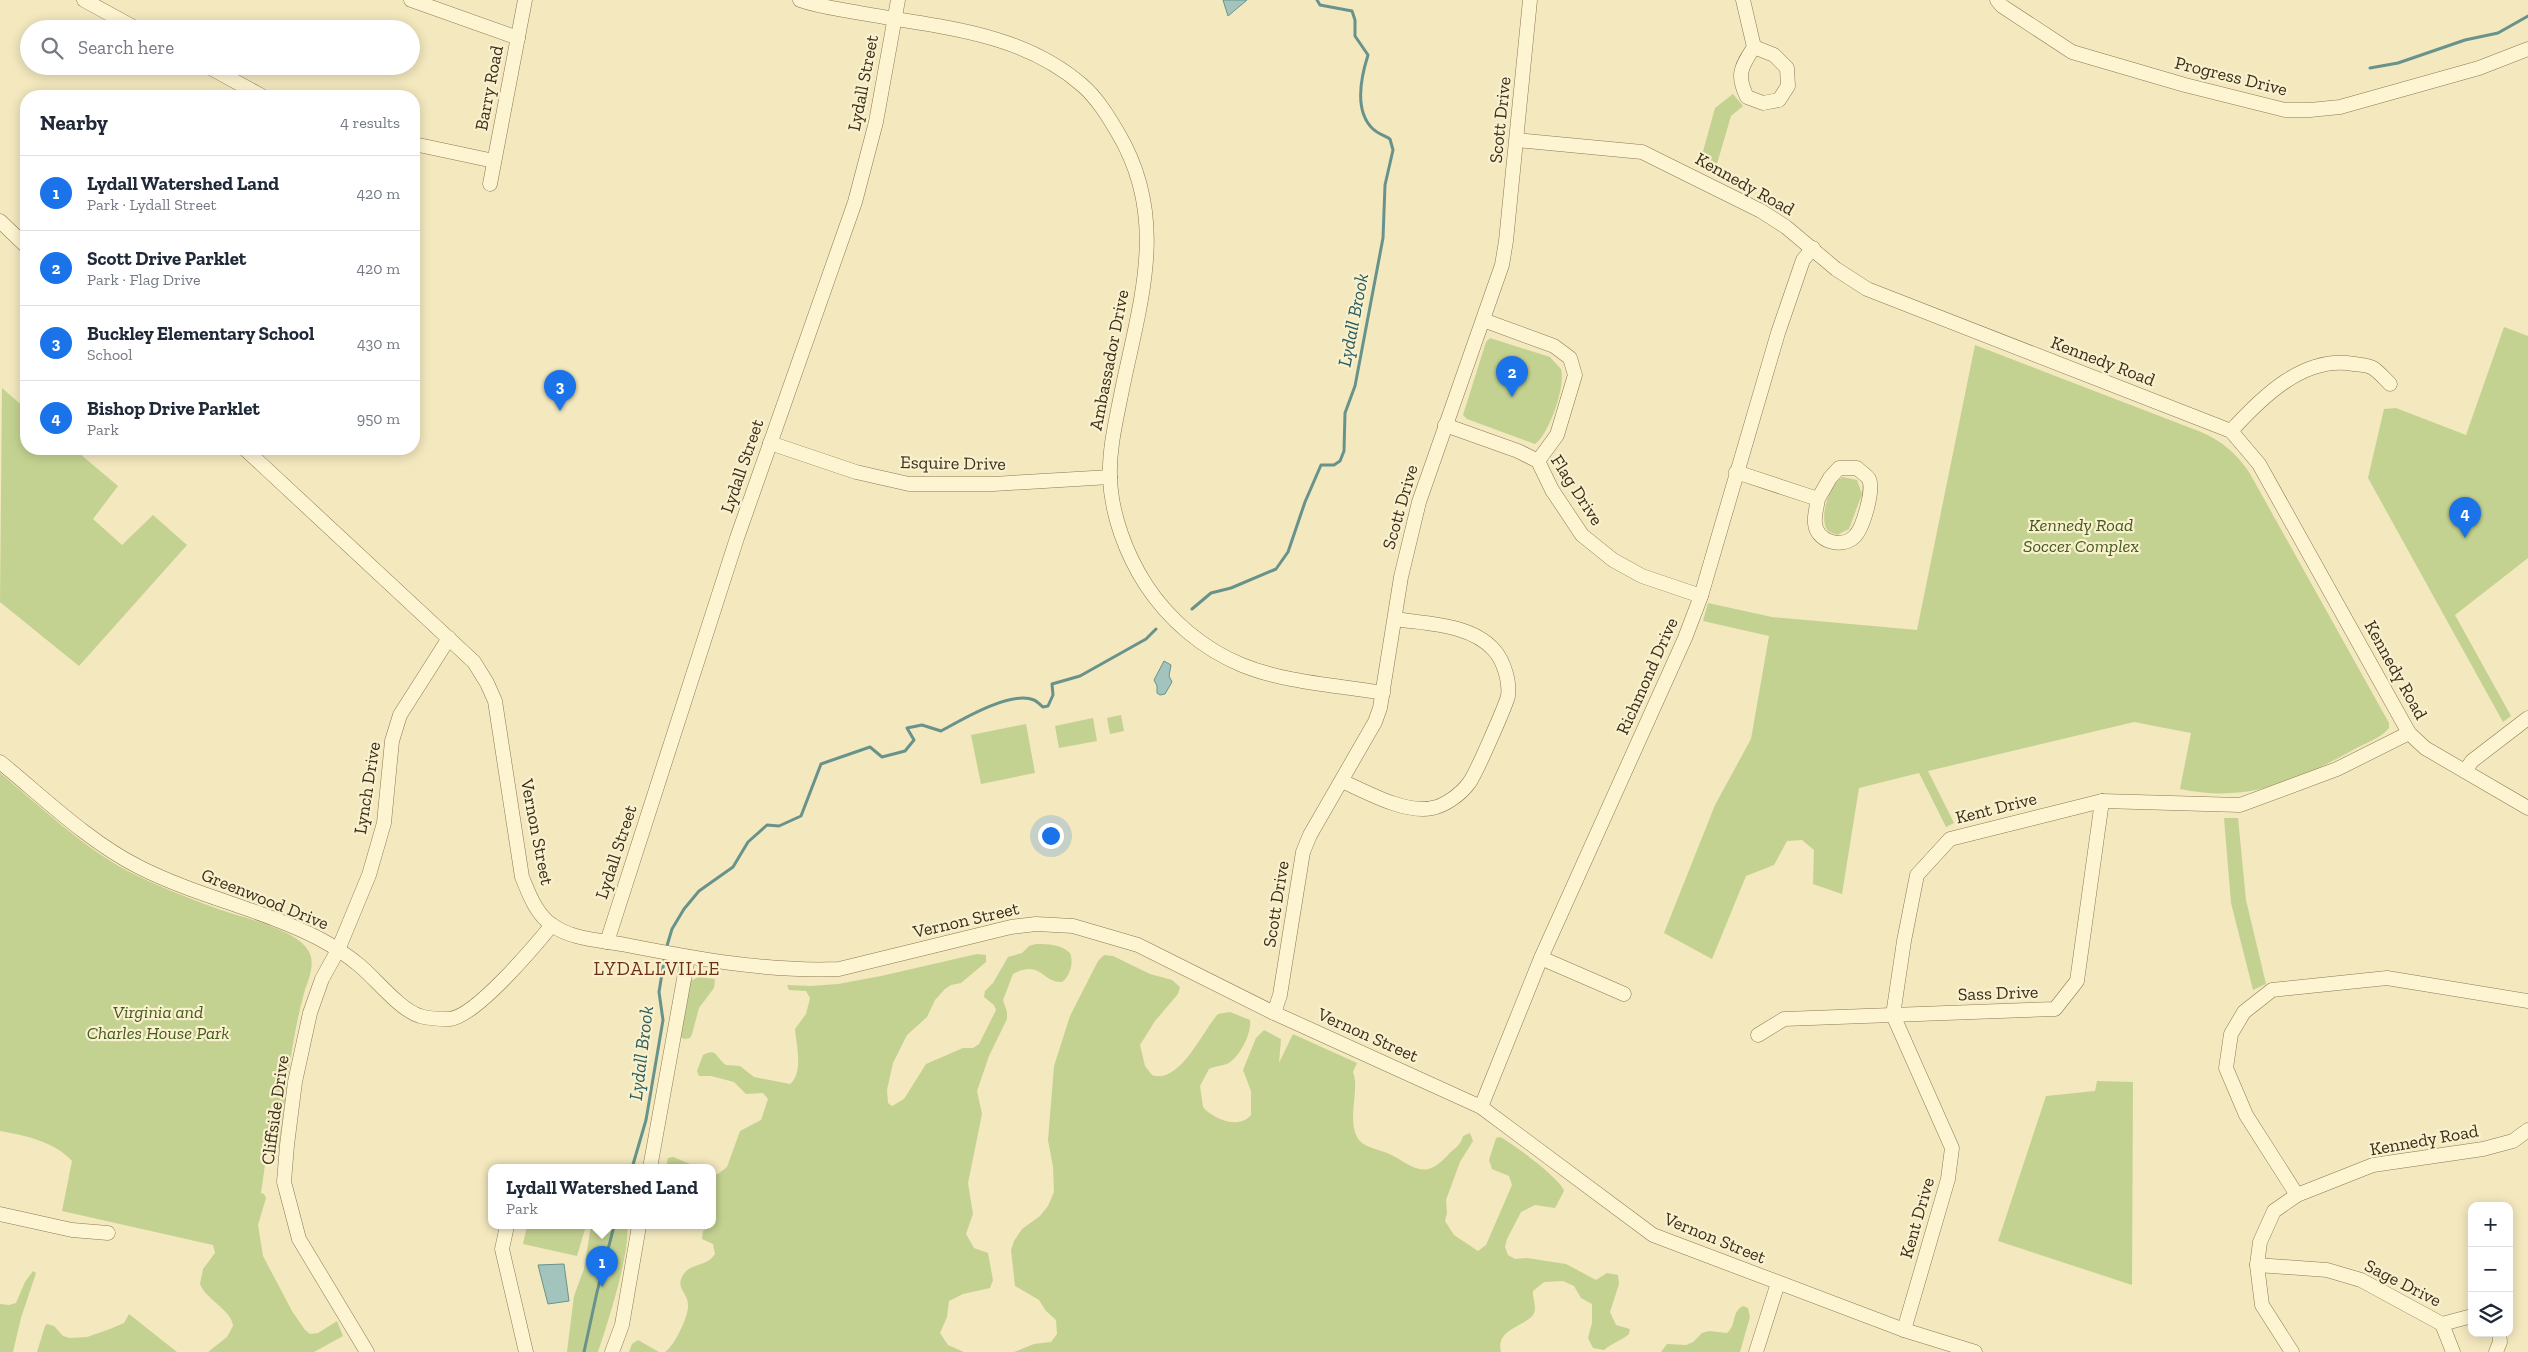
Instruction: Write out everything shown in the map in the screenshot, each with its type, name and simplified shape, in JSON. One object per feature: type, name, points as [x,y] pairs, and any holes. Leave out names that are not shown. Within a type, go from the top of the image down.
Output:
[{"type":"street","points":[[84,0],[121,20]]},
{"type":"street","points":[[411,0],[518,38]]},
{"type":"street","name":"Barry Road","points":[[490,184],[525,0]]},
{"type":"street","name":"Ambassador Drive","points":[[800,0],[981,34],[1017,45],[1048,60],[1087,90],[1109,116],[1132,155],[1143,190],[1147,216],[1148,244],[1143,287],[1113,433],[1110,476],[1113,501],[1136,570],[1158,602],[1185,630],[1216,652],[1243,665],[1282,677],[1383,693]]},
{"type":"street","name":"Lydall Street","points":[[607,942],[737,538],[855,202],[876,122],[898,0]]},
{"type":"street","name":"Scott Drive","points":[[1274,1012],[1280,995],[1303,852],[1310,835],[1376,722],[1383,693],[1410,533],[1503,257],[1517,140],[1530,0]]},
{"type":"street","points":[[1744,0],[1754,47]]},
{"type":"street","name":"Progress Drive","points":[[1997,0],[2002,6],[2072,52],[2185,85],[2284,110],[2340,107],[2479,68],[2528,49]]},
{"type":"street","points":[[224,75],[251,90]]},
{"type":"street","name":"Kennedy Road","points":[[1517,140],[1642,152],[1761,211],[1813,248],[1836,269],[1867,289],[2232,431],[2260,464],[2409,733],[2425,748],[2528,808]]},
{"type":"street","points":[[420,145],[494,161]]},
{"type":"street","points":[[2,226],[20,241]]},
{"type":"street","name":"Richmond Drive","points":[[1481,1107],[1541,958],[1660,694],[1700,596],[1736,472],[1803,260],[1813,248]]},
{"type":"street","points":[[1483,320],[1554,346],[1570,358],[1575,375],[1557,435],[1538,461]]},
{"type":"street","points":[[2232,431],[2279,385],[2300,372],[2326,363],[2350,363],[2372,368],[2390,384]]},
{"type":"street","name":"Flag Drive","points":[[1445,425],[1518,450],[1538,461],[1552,490],[1582,535],[1590,542],[1612,560],[1642,576],[1700,596]]},
{"type":"street","name":"Esquire Drive","points":[[770,443],[856,472],[909,484],[993,484],[1110,476]]},
{"type":"street","name":"Vernon Street","points":[[251,455],[474,662],[495,701],[522,877],[531,899],[552,925],[581,938],[665,953],[810,970],[839,969],[1011,927],[1036,924],[1073,926],[1138,945],[1274,1012],[1481,1107],[1653,1234],[1904,1330],[1975,1352]]},
{"type":"street","points":[[1839,468],[1857,468],[1869,480],[1871,489],[1864,517],[1855,536],[1846,542],[1831,542],[1818,532],[1815,523],[1818,499],[1830,478],[1839,468]]},
{"type":"street","points":[[1736,472],[1818,499]]},
{"type":"street","points":[[1342,781],[1406,808],[1432,808],[1452,799],[1470,783],[1508,696],[1506,670],[1495,651],[1476,635],[1451,628],[1395,619]]},
{"type":"street","name":"Lynch Drive","points":[[338,950],[369,875],[384,823],[392,741],[400,715],[448,638]]},
{"type":"street","points":[[2464,771],[2472,760],[2528,718]]},
{"type":"street","name":"Kent Drive","points":[[1904,1330],[1948,1179],[1952,1148],[1893,1015],[1904,941],[1918,875],[1950,839],[2102,801],[2240,804],[2337,769],[2409,733]]},
{"type":"street","name":"Greenwood Drive","points":[[0,762],[97,840],[137,866],[171,881],[294,927],[338,950],[360,966],[393,998],[418,1016],[452,1018],[468,1012],[481,1001],[552,925]]},
{"type":"street","name":"Sass Drive","points":[[1758,1035],[1784,1020],[2055,1009],[2077,981],[2102,801]]},
{"type":"street","name":"Cliffside Drive","points":[[338,950],[322,979],[310,1012],[295,1082],[284,1182],[299,1239],[368,1352]]},
{"type":"street","points":[[651,1164],[688,957]]},
{"type":"street","points":[[1541,958],[1624,994]]},
{"type":"street","points":[[2297,1195],[2246,1115],[2226,1068],[2231,1034],[2244,1012],[2272,990],[2388,978],[2528,1001]]},
{"type":"street","name":"Kennedy Road","points":[[2292,1352],[2262,1305],[2257,1265],[2260,1242],[2274,1211],[2297,1195],[2373,1166],[2483,1150],[2513,1141],[2528,1130]]},
{"type":"street","points":[[0,1214],[72,1230],[108,1233]]},
{"type":"street","points":[[506,1229],[502,1248],[526,1352]]},
{"type":"street","points":[[612,1352],[622,1325],[638,1229]]},
{"type":"street","name":"Sage Drive","points":[[2257,1265],[2327,1270],[2361,1280],[2442,1324],[2454,1352]]},
{"type":"street","points":[[1756,1352],[1778,1283]]},
{"type":"street","name":"Sage Drive","points":[[2442,1324],[2468,1317]]},
{"type":"street","points":[[2496,1352],[2500,1342],[2499,1337]]},
{"type":"green space","points":[[1733,94],[1743,106],[1731,116],[1714,174],[1699,166],[1715,108]]},
{"type":"green space","points":[[2504,327],[2528,336],[2528,558],[2455,615],[2511,716],[2503,722],[2368,478],[2384,409],[2396,408],[2466,435]]},
{"type":"green space","points":[[1490,338],[1550,357],[1561,369],[1562,377],[1559,398],[1546,430],[1535,444],[1467,419],[1463,415],[1486,342]]},
{"type":"green space","name":"Kennedy Road Soccer Complex","points":[[1975,345],[2201,432],[2222,444],[2234,454],[2249,472],[2389,723],[2389,728],[2382,735],[2311,772],[2291,780],[2249,791],[2205,793],[2180,789],[2191,733],[2134,722],[1928,771],[1954,823],[1946,827],[1919,773],[1859,788],[1842,894],[1813,884],[1814,850],[1802,840],[1787,841],[1774,865],[1746,876],[1712,959],[1664,933],[1715,805],[1751,739],[1769,636],[1703,621],[1708,603],[1772,617],[1917,630]]},
{"type":"green space","points":[[2,388],[20,404],[20,455],[81,455],[118,486],[93,519],[122,545],[153,515],[187,545],[79,666],[0,602]]},
{"type":"green space","points":[[1843,477],[1857,480],[1862,494],[1849,529],[1837,535],[1828,531],[1824,518],[1829,494]]},
{"type":"green space","points":[[1121,715],[1124,731],[1110,734],[1107,718]]},
{"type":"green space","points":[[1093,718],[1097,741],[1059,748],[1055,726]]},
{"type":"green space","points":[[1026,724],[1035,773],[981,784],[971,735]]},
{"type":"green space","name":"Virginia and Charles House Park","points":[[0,773],[78,838],[110,861],[149,881],[185,896],[273,927],[298,940],[307,948],[312,962],[311,972],[295,1034],[279,1147],[275,1152],[267,1151],[261,1193],[266,1198],[258,1225],[263,1256],[292,1311],[305,1330],[310,1334],[318,1333],[337,1321],[343,1336],[314,1352],[208,1352],[227,1337],[233,1326],[232,1320],[203,1290],[200,1284],[203,1269],[215,1253],[213,1245],[62,1211],[72,1161],[65,1154],[39,1140],[0,1131]]},
{"type":"green space","points":[[2224,818],[2238,818],[2246,900],[2266,984],[2253,990],[2231,903]]},
{"type":"green space","points":[[1045,944],[1062,948],[1070,953],[1071,965],[1067,976],[1062,982],[1050,979],[1036,970],[1030,969],[1013,974],[1003,1000],[1007,1019],[989,1056],[977,1091],[982,1114],[968,1183],[973,1214],[966,1234],[974,1248],[988,1253],[993,1280],[990,1288],[963,1294],[949,1301],[947,1317],[940,1333],[948,1345],[964,1352],[665,1352],[676,1338],[688,1310],[686,1297],[680,1285],[682,1277],[689,1269],[707,1261],[715,1254],[713,1244],[702,1239],[703,1231],[716,1229],[716,1174],[727,1167],[740,1131],[761,1120],[768,1099],[763,1093],[746,1094],[734,1082],[711,1076],[699,1076],[697,1071],[703,1055],[711,1052],[714,1053],[726,1065],[740,1066],[754,1077],[790,1084],[797,1073],[798,1065],[795,1029],[806,1014],[810,998],[806,991],[789,990],[787,985],[838,984],[977,954],[986,955],[986,962],[961,983],[951,985],[945,989],[935,1000],[927,1017],[907,1035],[893,1063],[887,1090],[888,1103],[892,1106],[904,1099],[926,1064],[963,1048],[973,1048],[979,1044],[996,1010],[994,1005],[984,997],[985,991],[993,983],[1008,957],[1022,953],[1029,946]]},
{"type":"green space","points":[[1104,955],[1113,956],[1150,974],[1172,980],[1180,987],[1178,994],[1155,1021],[1140,1045],[1145,1066],[1152,1075],[1162,1076],[1172,1072],[1181,1064],[1218,1014],[1230,1012],[1250,1020],[1247,1037],[1237,1055],[1229,1063],[1209,1069],[1200,1086],[1203,1107],[1219,1119],[1240,1122],[1251,1115],[1251,1091],[1243,1070],[1256,1038],[1264,1030],[1281,1039],[1279,1063],[1293,1034],[1357,1063],[1353,1072],[1355,1087],[1353,1121],[1357,1137],[1366,1145],[1423,1170],[1438,1164],[1458,1145],[1463,1136],[1470,1133],[1473,1141],[1460,1162],[1446,1200],[1447,1213],[1445,1221],[1454,1235],[1478,1251],[1486,1245],[1512,1185],[1509,1176],[1492,1169],[1489,1160],[1496,1138],[1500,1137],[1514,1146],[1546,1170],[1564,1191],[1555,1208],[1535,1205],[1521,1212],[1507,1239],[1505,1247],[1508,1255],[1515,1259],[1527,1258],[1566,1264],[1596,1280],[1607,1273],[1618,1275],[1619,1284],[1610,1312],[1616,1325],[1630,1329],[1629,1334],[1604,1350],[1593,1348],[1588,1338],[1592,1323],[1592,1304],[1581,1298],[1574,1286],[1563,1281],[1544,1282],[1533,1291],[1535,1309],[1533,1315],[1506,1333],[1500,1344],[1501,1352],[1014,1352],[1034,1344],[1051,1342],[1057,1334],[1056,1320],[1046,1311],[1039,1300],[1015,1286],[1011,1250],[1014,1241],[1022,1229],[1040,1216],[1048,1206],[1054,1192],[1053,1167],[1048,1140],[1054,1066],[1070,1016],[1098,961]]},
{"type":"green space","points":[[699,977],[715,979],[714,988],[699,1008],[690,1038],[684,1039],[680,1037],[690,981]]},
{"type":"green space","points":[[2097,1081],[2133,1082],[2132,1285],[1998,1241],[2046,1096],[2095,1091]]},
{"type":"green space","points":[[673,1157],[690,1164],[667,1164],[668,1158]]},
{"type":"green space","points":[[526,1229],[585,1229],[577,1256],[523,1244]]},
{"type":"green space","points":[[591,1229],[627,1229],[622,1270],[598,1352],[567,1352],[574,1296],[584,1269]]},
{"type":"green space","points":[[33,1271],[36,1273],[21,1318],[13,1352],[0,1352],[0,1304],[9,1305],[16,1303],[25,1282]]},
{"type":"green space","points":[[1743,1306],[1748,1308],[1750,1317],[1740,1352],[1661,1352],[1667,1344],[1686,1345],[1693,1342],[1702,1333],[1709,1331],[1727,1333],[1732,1326],[1735,1315]]},
{"type":"green space","points":[[129,1314],[177,1352],[37,1352],[47,1324],[54,1326],[63,1336],[70,1338],[87,1337],[124,1323]]},
{"type":"green space","points":[[638,1340],[659,1352],[629,1352],[632,1344]]},
{"type":"water","points":[[1223,0],[1247,0],[1228,16]]},
{"type":"water","points":[[1164,661],[1171,665],[1169,676],[1172,682],[1165,694],[1160,695],[1157,693],[1157,686],[1154,680]]},
{"type":"water","points":[[564,1264],[569,1301],[548,1304],[538,1265]]},
{"type":"waterway","name":"Lydall Brook","points":[[1192,609],[1211,593],[1231,588],[1276,569],[1288,552],[1305,502],[1321,465],[1334,465],[1340,461],[1344,451],[1345,413],[1355,386],[1383,238],[1385,185],[1393,150],[1390,139],[1373,129],[1363,113],[1361,83],[1368,55],[1355,36],[1355,20],[1352,11],[1320,5],[1317,0]]},
{"type":"waterway","points":[[2370,68],[2398,63],[2465,40],[2498,33],[2528,16]]},
{"type":"waterway","name":"Lydall Brook","points":[[666,949],[672,929],[684,909],[699,891],[733,867],[748,842],[767,825],[779,826],[801,816],[821,764],[870,747],[882,757],[905,751],[914,740],[907,728],[922,725],[941,731],[986,708],[1013,699],[1024,698],[1035,701],[1043,707],[1048,706],[1053,695],[1052,684],[1080,676],[1146,639],[1156,629]]},
{"type":"waterway","name":"Lydall Brook","points":[[633,1164],[646,1120],[663,1020],[659,992],[665,955]]},
{"type":"waterway","name":"Lydall Brook","points":[[584,1352],[613,1229]]},
{"type":"place","name":"Scott Drive Parklet","points":[[1512,397]]},
{"type":"place","name":"Buckley Elementary School","points":[[560,411]]},
{"type":"place","name":"Bishop Drive Parklet","points":[[2465,538]]},
{"type":"place","name":"Lydall Watershed Land","points":[[602,1287]]},
{"type":"district","name":"LYDALLVILLE","points":[[657,968]]}]
